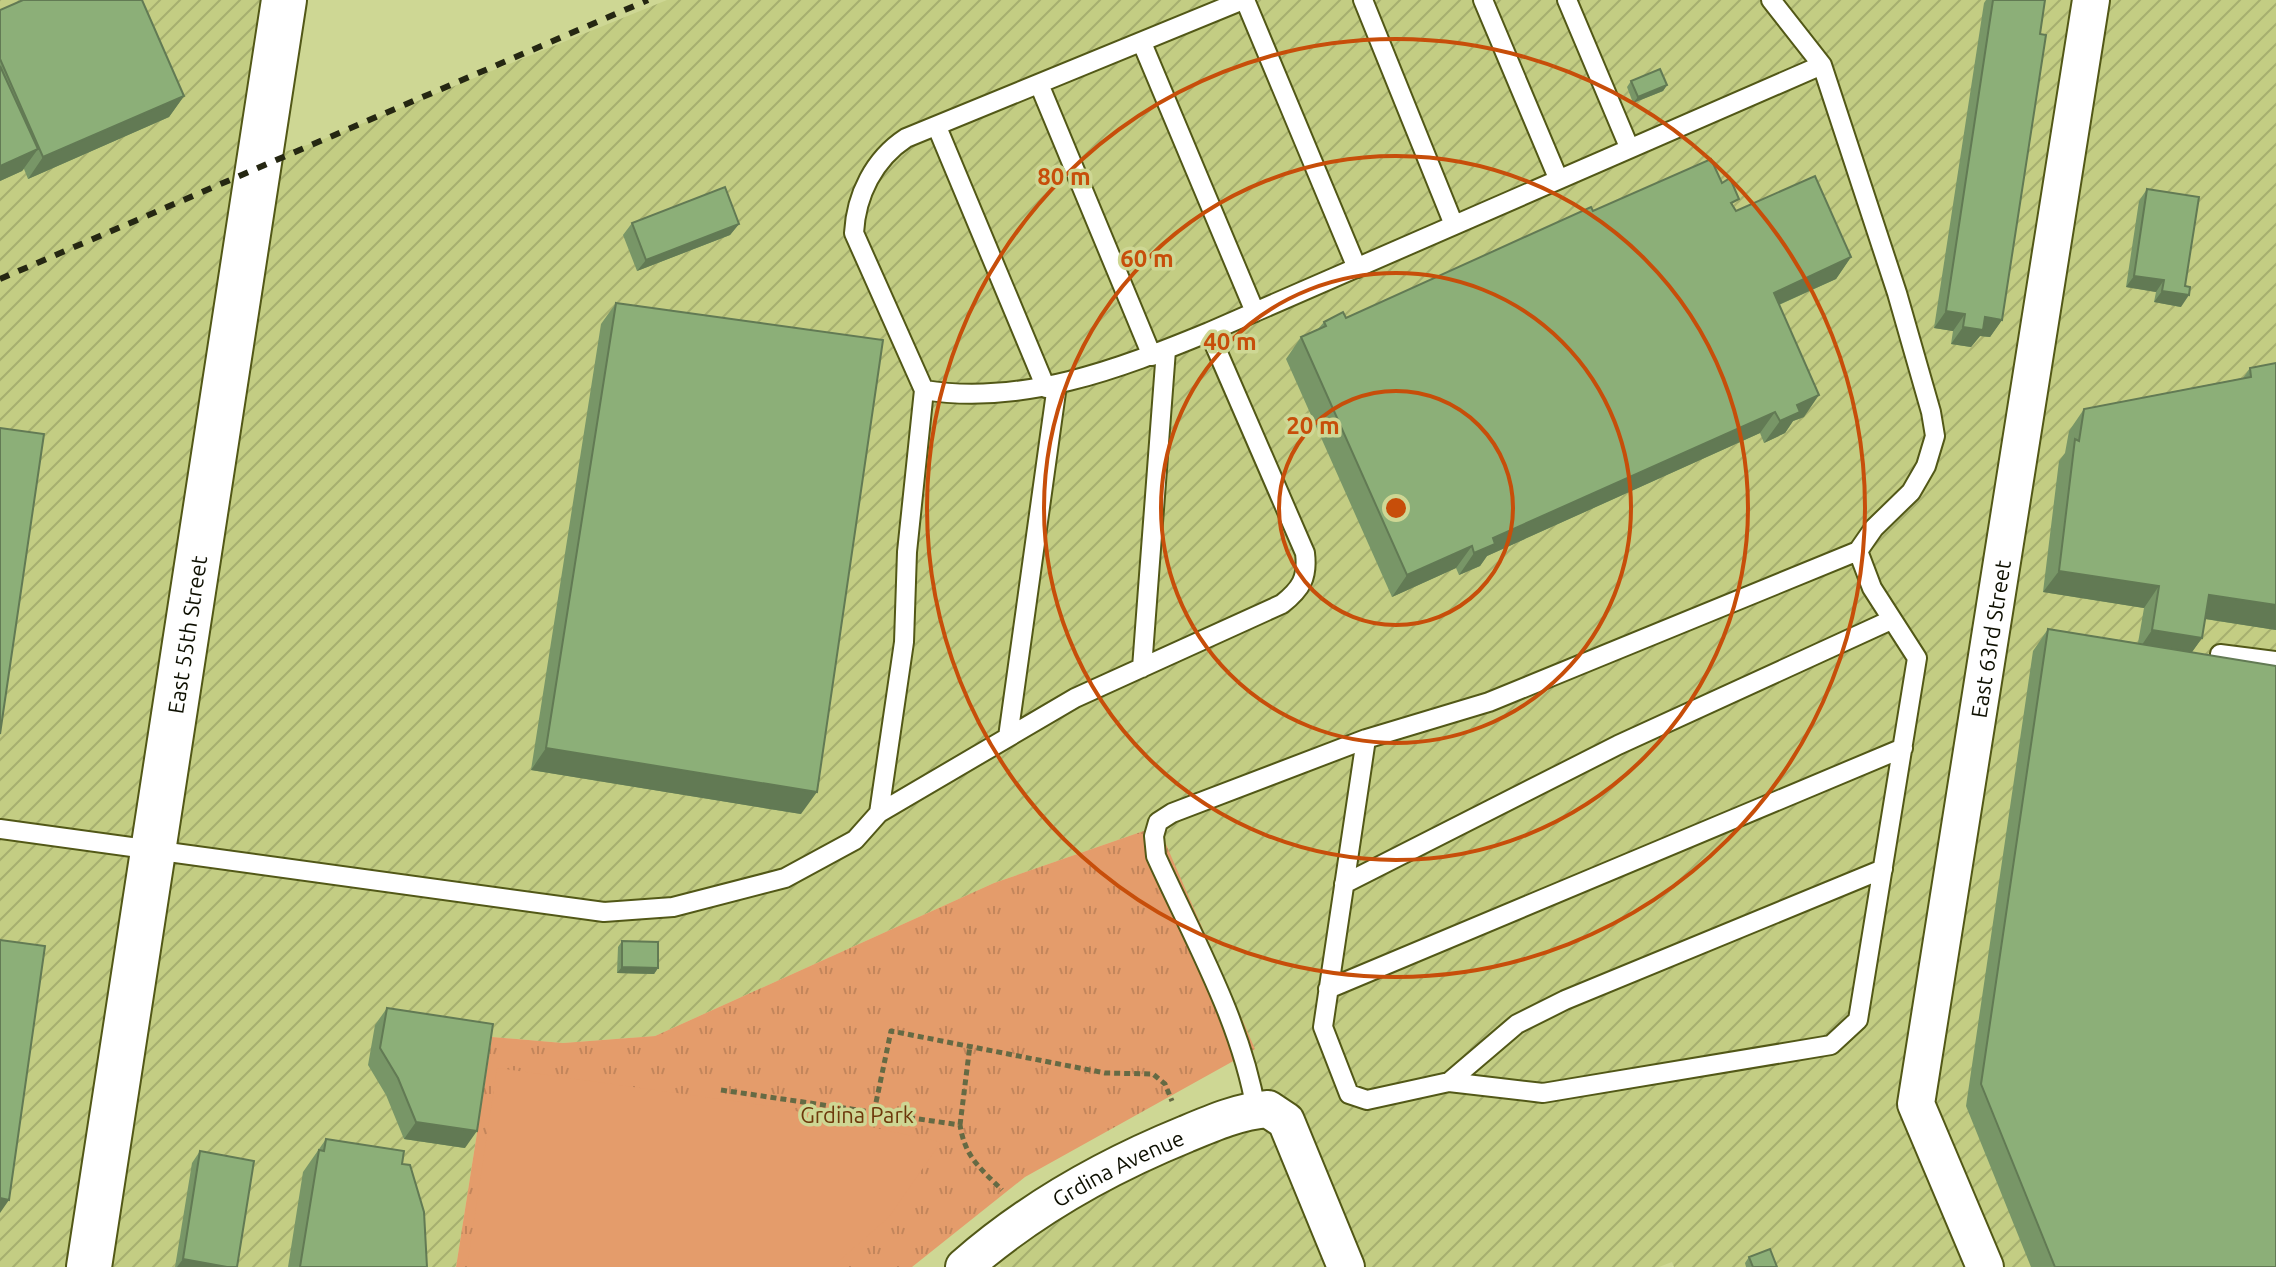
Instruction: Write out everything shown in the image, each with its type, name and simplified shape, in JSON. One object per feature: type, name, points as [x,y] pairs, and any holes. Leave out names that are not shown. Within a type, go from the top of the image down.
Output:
[{"type":"main road","name":"East 55th Street","points":[[89,1267],[284,0]]},
{"type":"street","name":"East 63rd Street","points":[[1985,1267],[1916,1104],[2091,0]]},
{"type":"street","name":"Grdina Avenue","points":[[964,1267],[1024,1218],[1096,1176],[1172,1140],[1271,1115]]},
{"type":"street","points":[[1271,1115],[1346,1267]]},
{"type":"lane","points":[[879,813],[904,642],[907,552],[924,390],[854,233],[855,212],[863,190],[887,151],[906,138],[1244,0],[1357,268]]},
{"type":"lane","points":[[1363,0],[1454,225]]},
{"type":"lane","points":[[1483,0],[1558,178]]},
{"type":"lane","points":[[1567,0],[1629,147]]},
{"type":"lane","points":[[1271,1115],[1250,1074],[1224,1006],[1156,856],[1154,836],[1158,822],[1172,813],[1366,739],[1489,702],[1858,551],[1874,528],[1911,492],[1926,466],[1935,436],[1897,293],[1822,65],[1771,0]]},
{"type":"lane","points":[[1142,43],[1255,312]]},
{"type":"lane","points":[[924,390],[957,395],[1051,387],[1159,353],[1822,65]]},
{"type":"lane","points":[[1039,84],[1159,353],[1142,668]]},
{"type":"lane","points":[[937,127],[1051,387],[1008,737]]},
{"type":"lane","points":[[0,829],[155,848],[549,907],[626,911],[697,902],[785,878],[841,850],[879,813],[1075,698],[1282,604],[1299,590],[1307,571],[1305,553],[1209,332]]},
{"type":"lane","points":[[1366,739],[1323,1027],[1349,1094],[1367,1100],[1449,1082],[1543,1093],[1831,1045],[1858,1020],[1917,658],[1867,578],[1858,551]]},
{"type":"lane","points":[[1344,884],[1618,745],[1891,620]]},
{"type":"lane","points":[[2220,654],[2276,661]]},
{"type":"lane","points":[[1328,989],[1903,748]]},
{"type":"lane","points":[[1449,1082],[1517,1024],[1565,1000],[1883,869]]},
{"type":"path","points":[[874,1112],[891,1031],[1105,1073],[1153,1074],[1165,1084],[1173,1105]]},
{"type":"path","points":[[970,1045],[960,1125],[964,1148],[971,1162],[1009,1197]]},
{"type":"path","points":[[721,1090],[960,1125]]},
{"type":"shaded area","points":[[0,0],[284,0],[260,159],[314,143],[667,0],[2276,0],[2276,1267],[1674,1267],[1672,1262],[1659,1267],[1001,1267],[991,1243],[1256,1110],[1158,826],[994,883],[655,1036],[563,1043],[492,1037],[456,1267],[0,1267]]},
{"type":"green space","name":"Grdina Park","points":[[1158,826],[1255,1049],[1025,1177],[912,1267],[456,1267],[492,1037],[563,1043],[655,1036],[994,883]]},
{"type":"green space","points":[[497,1068],[777,1107],[941,1142],[889,1217],[832,1267],[467,1267]]},
{"type":"building","points":[[23,0],[142,0],[184,96],[43,157],[0,59],[0,10]]},
{"type":"building","points":[[1993,0],[2045,0],[2040,34],[2046,35],[2002,320],[1985,317],[1983,330],[1963,327],[1965,314],[1946,311]]},
{"type":"building","points":[[0,66],[38,149],[0,166]]},
{"type":"building","points":[[1660,69],[1667,85],[1638,97],[1631,81]]},
{"type":"building","points":[[1711,159],[1722,183],[1730,178],[1739,199],[1731,203],[1736,211],[1815,176],[1851,257],[1774,293],[1819,395],[1797,405],[1800,412],[1780,421],[1775,412],[1493,538],[1495,544],[1474,553],[1472,546],[1407,575],[1301,337],[1326,326],[1324,322],[1343,312],[1346,318],[1591,207],[1593,211]]},
{"type":"building","points":[[725,187],[739,224],[646,260],[632,223]]},
{"type":"building","points":[[2147,189],[2199,197],[2185,286],[2190,287],[2189,295],[2162,291],[2164,280],[2134,276]]},
{"type":"building","points":[[616,303],[883,340],[817,792],[546,748]]},
{"type":"building","points":[[2276,363],[2276,605],[2209,595],[2202,638],[2152,630],[2159,586],[2059,571],[2075,439],[2079,441],[2084,409],[2251,377],[2250,368]]},
{"type":"building","points":[[0,428],[44,434],[0,734]]},
{"type":"building","points":[[2048,629],[2276,666],[2276,1267],[2055,1267],[1981,1084]]},
{"type":"building","points":[[0,940],[45,946],[9,1200],[0,1198]]},
{"type":"building","points":[[622,941],[658,942],[658,968],[622,967]]},
{"type":"building","points":[[387,1008],[493,1024],[477,1131],[416,1122],[398,1078],[380,1048]]},
{"type":"building","points":[[326,1139],[404,1151],[402,1164],[410,1165],[424,1212],[427,1267],[300,1267],[319,1150],[324,1151]]},
{"type":"building","points":[[200,1151],[254,1161],[237,1267],[183,1259]]},
{"type":"building","points":[[1770,1249],[1777,1267],[1753,1267],[1749,1257]]},
{"type":"railway","points":[[0,279],[648,0]]}]
